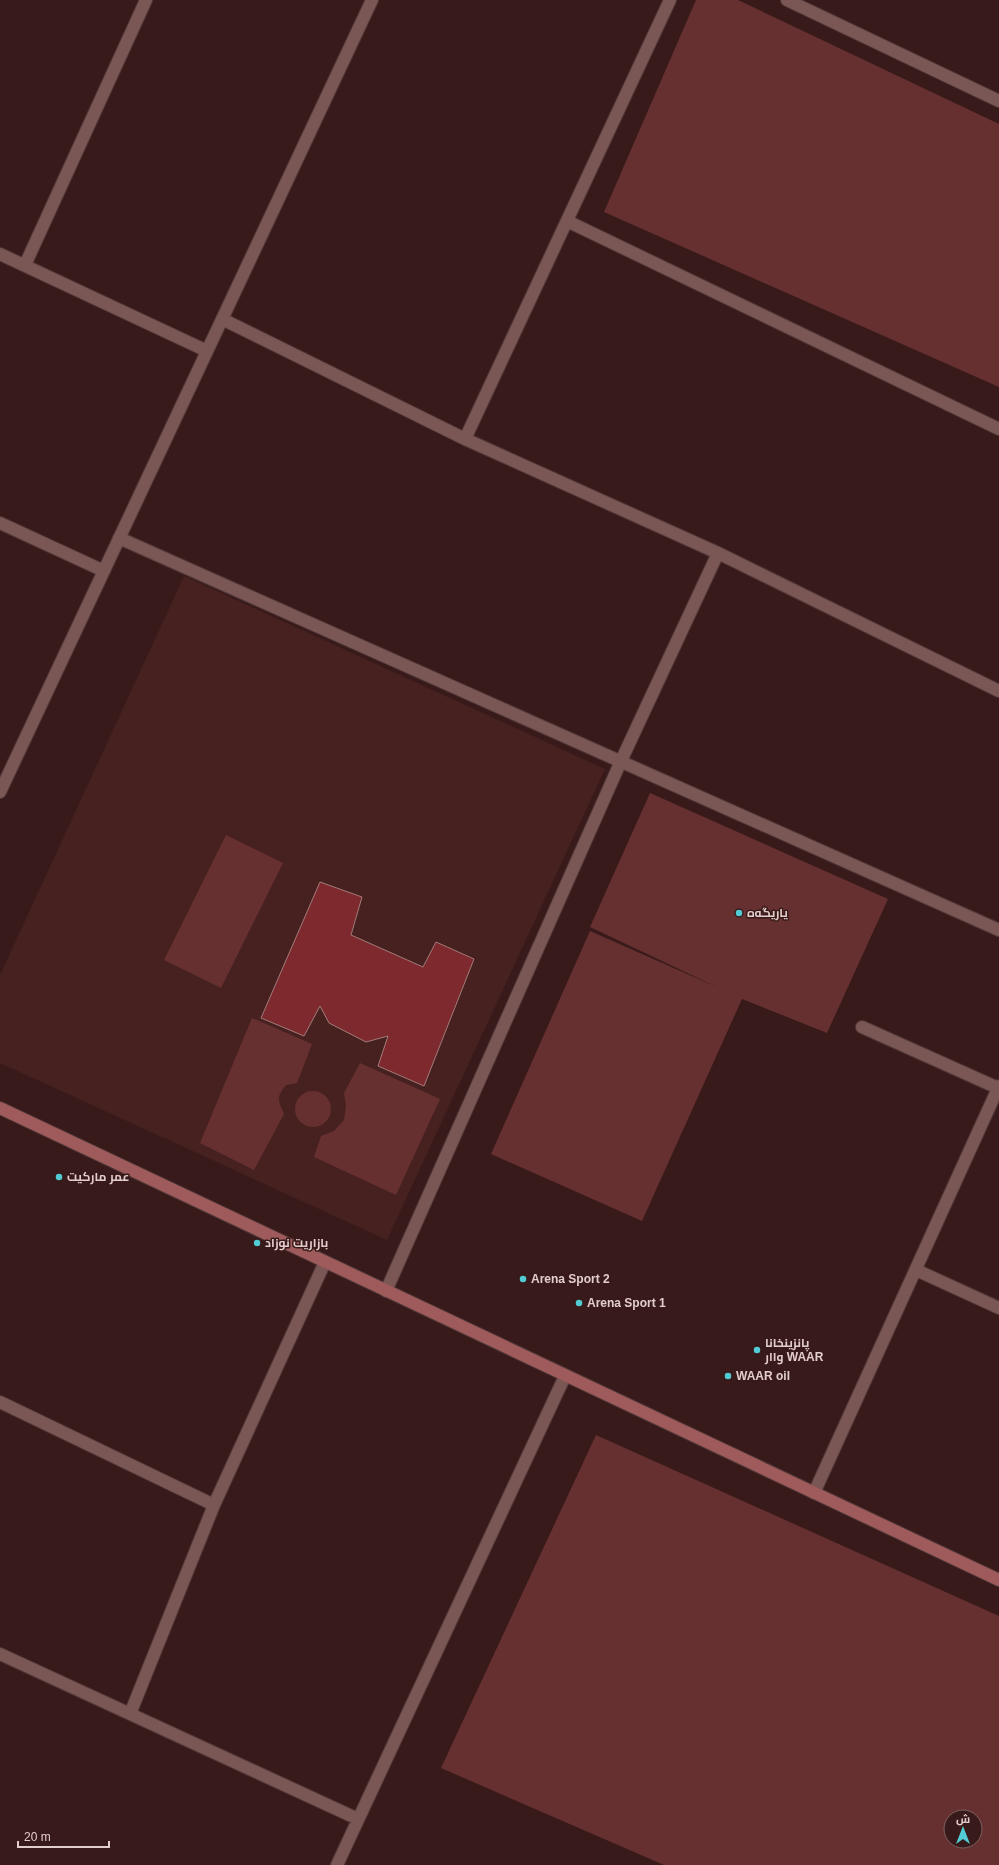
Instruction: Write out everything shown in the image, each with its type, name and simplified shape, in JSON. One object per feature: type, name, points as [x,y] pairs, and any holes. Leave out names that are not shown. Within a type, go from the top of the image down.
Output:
[{"type":"street","points":[[25,265],[146,0]]},
{"type":"street","points":[[0,792],[372,0]]},
{"type":"street","points":[[465,439],[670,0]]},
{"type":"street","points":[[787,0],[999,101]]},
{"type":"street","points":[[567,221],[999,429]]},
{"type":"street","points":[[0,254],[207,351]]},
{"type":"street","points":[[222,319],[465,439],[718,554],[999,691]]},
{"type":"street","points":[[0,523],[104,571]]},
{"type":"street","points":[[119,538],[999,930]]},
{"type":"street","points":[[386,1291],[621,761],[718,554]]},
{"type":"street","points":[[814,1493],[998,1087],[862,1027]]},
{"type":"street","points":[[0,1108],[999,1580]]},
{"type":"street","points":[[130,1714],[214,1506],[325,1262]]},
{"type":"street","points":[[916,1270],[999,1308]]},
{"type":"street","points":[[337,1865],[565,1376]]},
{"type":"street","points":[[0,1402],[214,1506]]},
{"type":"street","points":[[0,1654],[358,1819]]},
{"type":"shaded area","points":[[696,0],[738,0],[999,124],[999,387],[604,212]]},
{"type":"shaded area","points":[[184,576],[605,769],[387,1240],[0,1063],[0,975]]},
{"type":"shaded area","points":[[650,793],[888,899],[827,1033],[742,999],[642,1221],[491,1154],[590,931],[719,988],[590,927]]},
{"type":"shaded area","points":[[226,835],[283,863],[221,988],[164,960]]},
{"type":"shaded area","points":[[252,1018],[312,1044],[297,1083],[286,1085],[279,1096],[279,1102],[284,1114],[254,1170],[200,1143]]},
{"type":"shaded area","points":[[360,1063],[440,1099],[396,1195],[314,1157],[321,1136],[334,1131],[344,1120],[346,1105],[344,1093]]},
{"type":"shaded area","points":[[313,1091],[323,1094],[328,1099],[331,1109],[328,1119],[323,1124],[313,1127],[303,1124],[298,1119],[295,1109],[298,1099],[303,1094]]},
{"type":"shaded area","points":[[596,1435],[999,1616],[999,1865],[664,1865],[441,1768]]},
{"type":"building","points":[[320,882],[362,897],[351,935],[423,967],[436,942],[474,959],[424,1086],[378,1066],[388,1036],[366,1042],[329,1023],[320,1006],[304,1036],[261,1018]]},
{"type":"place","name":"یاریگه‌ه","points":[[739,913]]},
{"type":"place","name":"عمر ماركيت","points":[[59,1177]]},
{"type":"place","name":"بازاريت نوزاد","points":[[257,1243]]},
{"type":"place","name":"Arena Sport 2","points":[[523,1279]]},
{"type":"place","name":"Arena Sport 1","points":[[579,1303]]},
{"type":"place","name":"پانزینخانا واار WAAR","points":[[757,1350]]},
{"type":"place","name":"WAAR oil","points":[[728,1376]]}]
